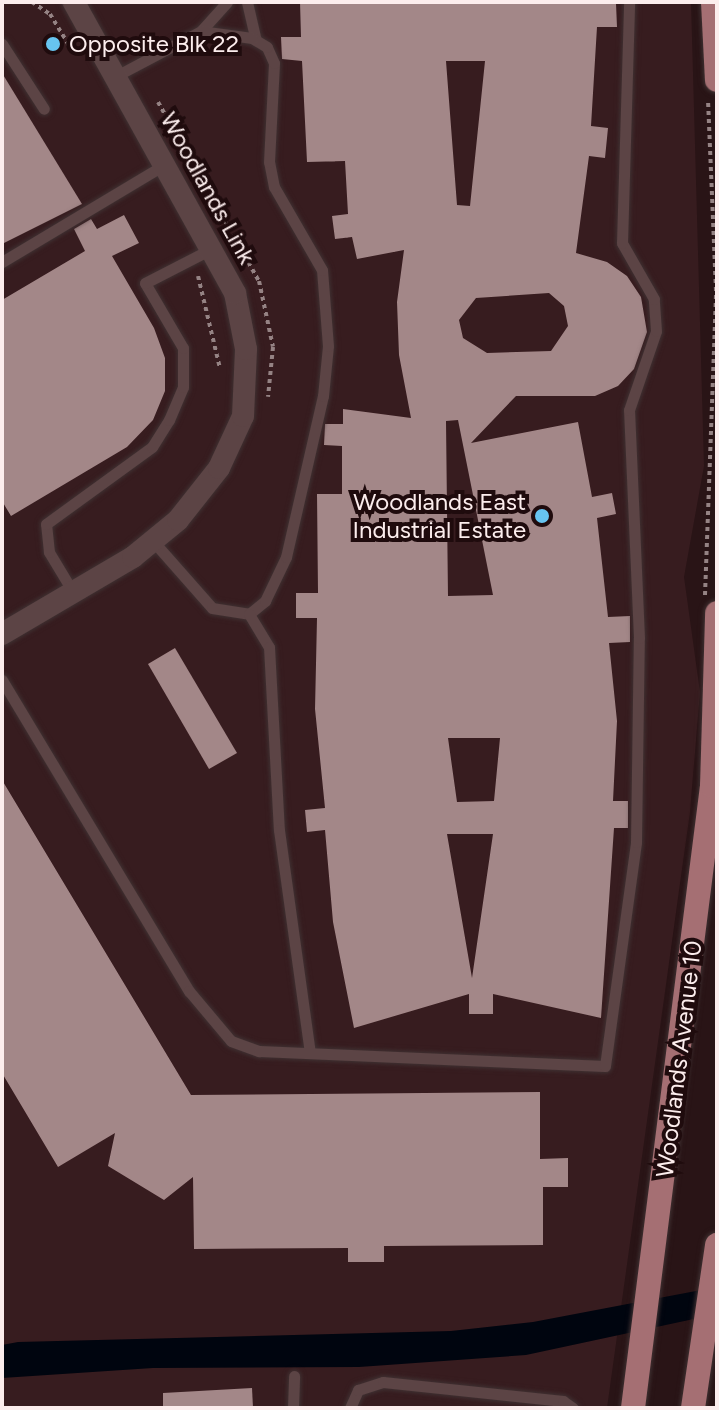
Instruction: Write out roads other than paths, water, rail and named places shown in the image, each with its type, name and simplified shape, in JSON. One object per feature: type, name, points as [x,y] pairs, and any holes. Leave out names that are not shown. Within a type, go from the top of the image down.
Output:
[{"type":"main road","points":[[712,82],[713,2]]},
{"type":"main road","name":"Woodlands Avenue 10","points":[[633,1408],[712,786],[711,609]]},
{"type":"main road","points":[[693,1408],[717,1245]]},
{"type":"street","name":"Woodlands Link","points":[[2,634],[153,541],[178,520],[219,468],[243,416],[246,349],[235,293],[166,163],[74,2]]},
{"type":"lane","points":[[116,76],[201,31],[227,2]]},
{"type":"lane","points":[[247,2],[256,40]]},
{"type":"lane","points":[[2,680],[211,1021],[231,1041],[259,1051],[605,1066],[636,842],[639,638],[629,410],[656,331],[654,299],[622,243],[629,2]]},
{"type":"lane","points":[[153,541],[212,608],[249,614],[265,601],[286,557],[323,396],[328,346],[322,270],[274,187],[267,143],[274,63],[267,47],[256,40],[228,31],[201,31]]},
{"type":"lane","points":[[2,44],[44,109]]},
{"type":"lane","points":[[2,262],[166,163]]},
{"type":"lane","points":[[73,592],[49,552],[46,524],[152,447],[183,387],[183,348],[145,285],[213,248]]},
{"type":"lane","points":[[249,614],[269,647],[279,830],[310,1053]]},
{"type":"lane","points":[[293,1408],[294,1376]]},
{"type":"lane","points":[[350,1408],[358,1390],[383,1382],[563,1401],[573,1408]]},
{"type":"place","name":"Opposite Blk 22","points":[[53,44]]},
{"type":"place","name":"Woodlands East Industrial Estate","points":[[542,516]]}]
